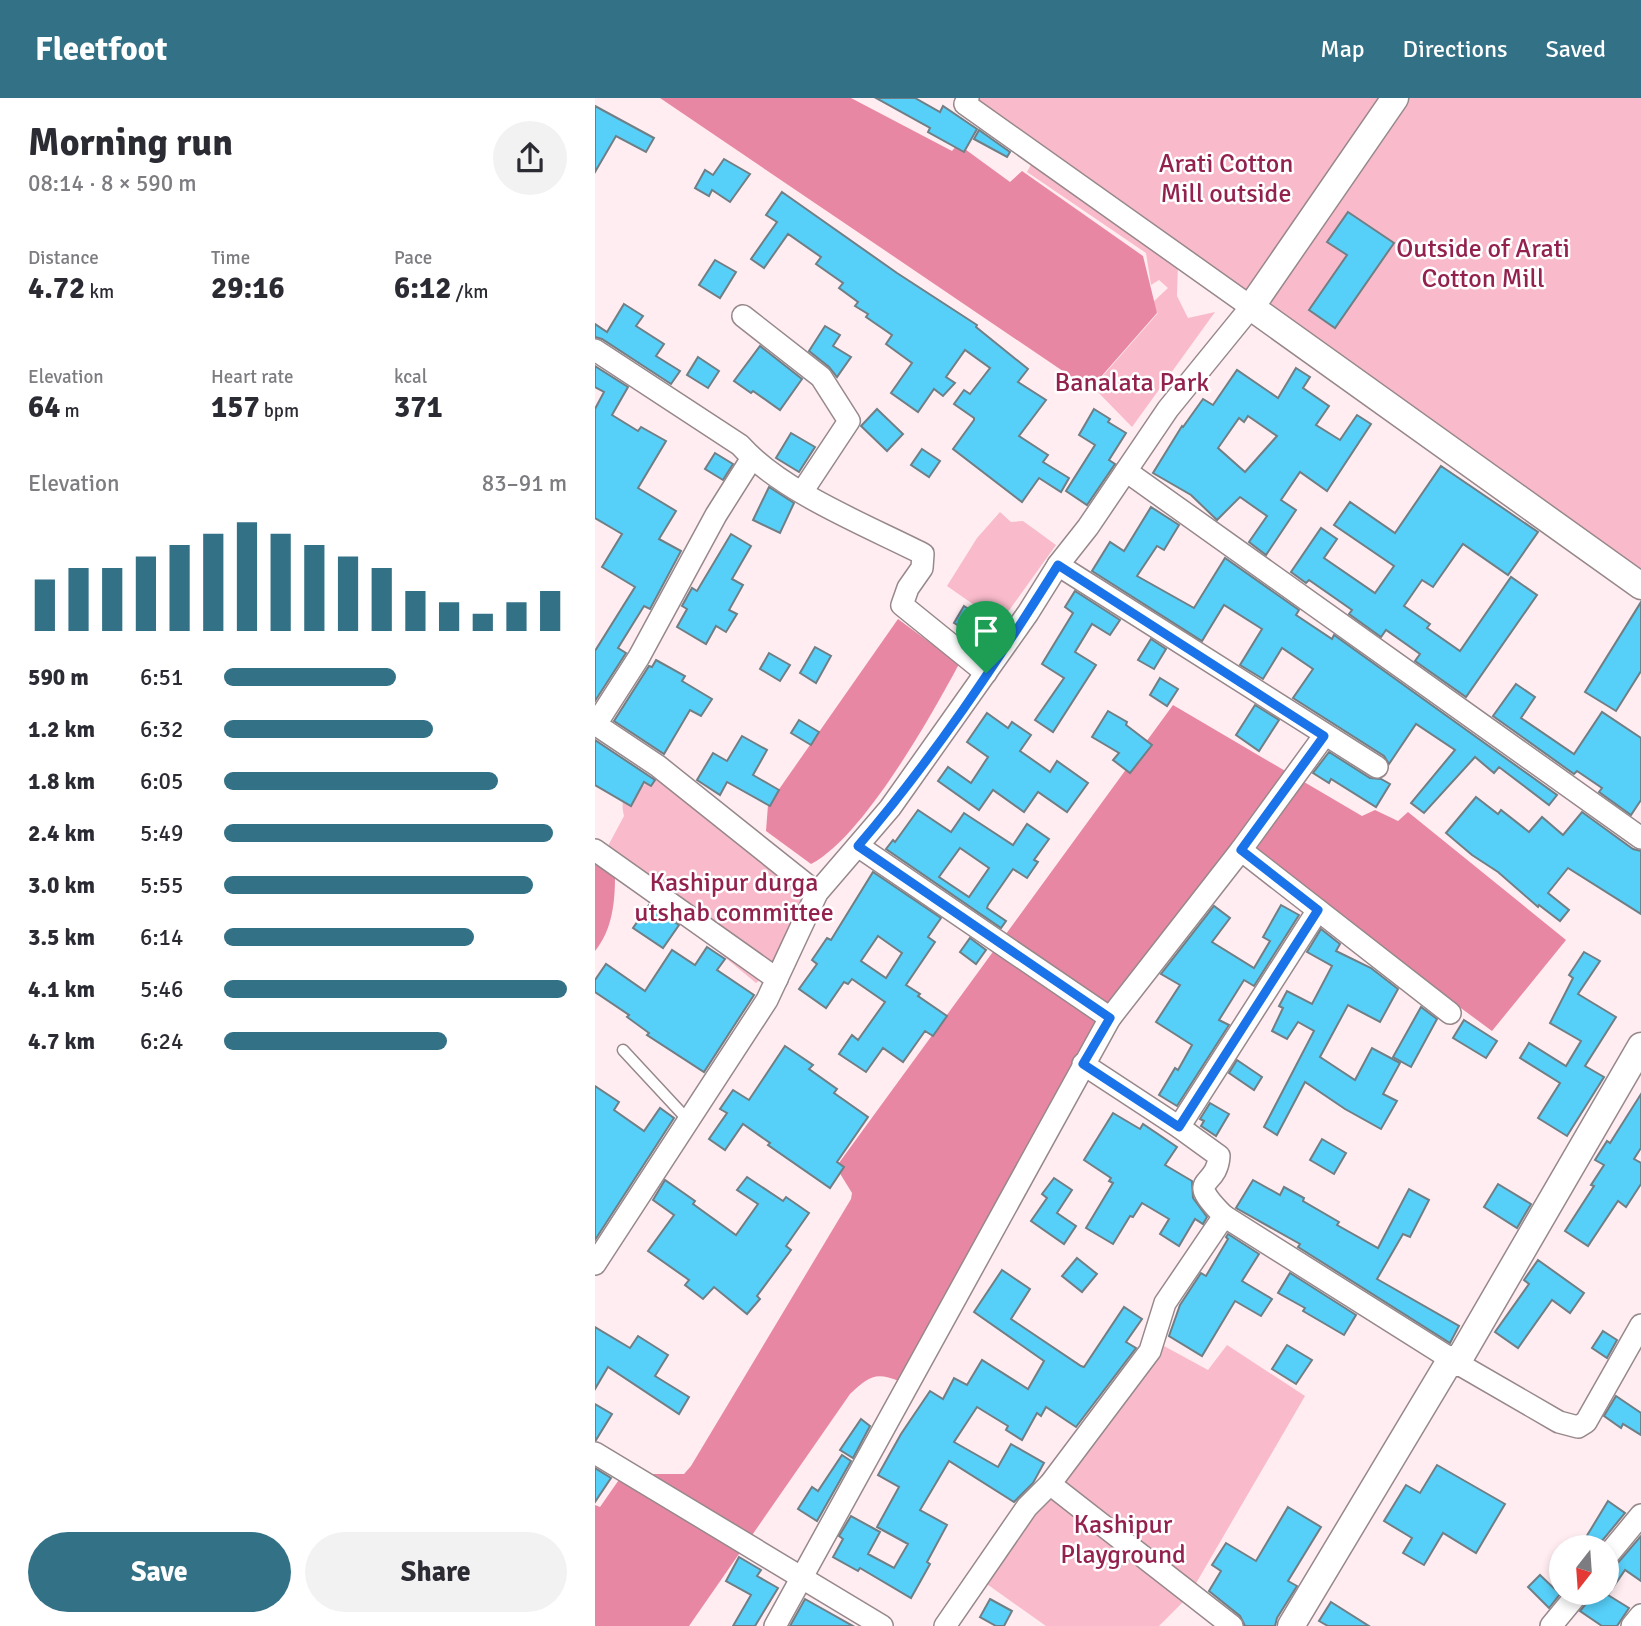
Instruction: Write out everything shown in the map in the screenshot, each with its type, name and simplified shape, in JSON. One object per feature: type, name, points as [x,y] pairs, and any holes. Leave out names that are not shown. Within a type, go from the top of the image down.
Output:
[{"type":"street","points":[[595,1264],[767,1000],[817,893],[890,808],[1168,409],[1251,307],[1395,98]]},
{"type":"street","points":[[962,100],[1641,586]]},
{"type":"street","points":[[743,316],[821,377],[849,421],[802,492]]},
{"type":"street","points":[[595,350],[740,445],[752,458],[802,492],[923,554],[922,568],[908,587],[902,605],[986,673]]},
{"type":"street","points":[[752,458],[716,515],[639,657],[595,724],[658,766],[817,893]]},
{"type":"street","points":[[1126,471],[1641,838]]},
{"type":"street","points":[[1058,565],[1324,736],[1377,767]]},
{"type":"street","points":[[775,1626],[1110,1018],[1241,850],[1324,736]]},
{"type":"street","points":[[858,846],[1110,1018]]},
{"type":"street","points":[[595,850],[777,979]]},
{"type":"street","points":[[1241,850],[1450,1013]]},
{"type":"street","points":[[1179,1127],[1318,910]]},
{"type":"street","points":[[1291,1626],[1454,1361],[1641,1046]]},
{"type":"street","points":[[1083,1064],[1219,1156],[1219,1165],[1203,1189],[1206,1198],[1224,1216],[1454,1361],[1559,1422],[1578,1427],[1586,1422],[1641,1325]]},
{"type":"street","points":[[945,1626],[1027,1507],[1050,1484],[1150,1351],[1165,1303],[1224,1216]]},
{"type":"street","points":[[595,1453],[882,1626]]},
{"type":"street","points":[[1050,1484],[1232,1626]]},
{"type":"street","points":[[1619,1542],[1641,1515]]},
{"type":"street","points":[[1551,1626],[1568,1605]]},
{"type":"street","points":[[1632,1626],[1641,1615]]},
{"type":"lane","points":[[623,1050],[688,1120]]},
{"type":"green space","name":"Arati Cotton Mill outside","points":[[974,98],[1384,98],[1246,291]]},
{"type":"green space","name":"Outside of Arati Cotton Mill","points":[[1406,98],[1641,98],[1641,572],[1268,303]]},
{"type":"green space","name":"Banalata Park","points":[[1034,159],[1178,264],[1177,296],[1188,318],[1215,312],[1132,427],[1093,387],[1158,313],[1152,308],[1152,303],[1168,288],[1159,280],[1151,285],[1146,253],[1027,172]]},
{"type":"green space","points":[[1000,512],[1011,522],[1023,521],[1056,545],[1000,623],[947,586],[977,538]]},
{"type":"green space","name":"Kashipur durga utshab committee","points":[[662,776],[802,892],[805,906],[770,972],[756,983],[606,859],[609,844],[624,816],[624,799],[641,788],[651,777]]},
{"type":"green space","name":"Kashipur Playground","points":[[1227,1345],[1305,1396],[1188,1597],[1159,1626],[1046,1626],[984,1582],[1164,1346],[1208,1370]]},
{"type":"shaded area","points":[[660,98],[851,98],[952,151],[958,144],[1010,182],[1022,171],[1143,256],[1157,313],[1092,387],[1082,384]]},
{"type":"shaded area","points":[[898,619],[959,664],[913,744],[873,803],[831,850],[811,864],[766,831],[768,805]]},
{"type":"shaded area","points":[[1173,705],[1362,816],[1375,810],[1398,821],[1408,812],[1566,940],[1492,1031],[1236,842],[1079,1063],[899,1381],[884,1376],[872,1377],[850,1394],[689,1626],[595,1626],[595,1505],[600,1507],[623,1474],[684,1474],[691,1466],[851,1199],[852,1193],[836,1167]]},
{"type":"shaded area","points":[[595,861],[615,876],[611,916],[601,943],[595,951]]},
{"type":"building","points":[[876,98],[915,98],[940,112],[943,106],[977,129],[964,152],[928,132],[930,128]]},
{"type":"building","points":[[595,106],[654,138],[646,152],[616,136],[595,172]]},
{"type":"building","points":[[979,130],[1010,152],[1007,157],[974,139]]},
{"type":"building","points":[[724,159],[750,174],[730,202],[712,190],[709,196],[695,188],[705,170],[713,175]]},
{"type":"building","points":[[782,192],[897,273],[977,325],[976,327],[1028,369],[1018,382],[1046,400],[1019,436],[1048,455],[1043,462],[1069,478],[1061,492],[1039,478],[1022,502],[953,449],[974,420],[954,404],[964,390],[970,394],[990,368],[965,350],[946,377],[955,383],[943,396],[934,389],[918,412],[891,393],[912,363],[886,344],[892,335],[855,306],[858,302],[839,288],[843,283],[816,264],[821,257],[788,234],[764,268],[751,259],[777,222],[766,215]]},
{"type":"building","points":[[1348,212],[1394,243],[1335,328],[1309,310],[1347,255],[1327,242]]},
{"type":"building","points":[[715,260],[736,272],[720,298],[699,285]]},
{"type":"building","points":[[624,304],[643,316],[636,326],[664,344],[656,356],[680,371],[671,384],[595,337],[595,324],[607,332]]},
{"type":"building","points":[[825,326],[840,335],[833,346],[851,357],[837,377],[809,351]]},
{"type":"building","points":[[760,346],[802,379],[780,410],[734,381]]},
{"type":"building","points":[[698,357],[719,371],[708,388],[687,375]]},
{"type":"building","points":[[595,366],[628,387],[612,415],[638,431],[641,427],[666,441],[638,488],[676,511],[659,539],[681,551],[650,609],[644,606],[618,648],[626,653],[595,701],[595,651],[635,587],[602,567],[622,534],[595,518],[595,409],[604,392],[595,387]]},
{"type":"building","points":[[1296,368],[1310,377],[1303,388],[1329,406],[1316,425],[1340,440],[1357,415],[1371,424],[1327,491],[1300,472],[1281,500],[1296,510],[1266,555],[1249,542],[1267,516],[1240,497],[1217,520],[1191,495],[1153,473],[1182,426],[1203,399],[1213,405],[1237,370],[1278,398]],"holes":[[[1248,416],[1277,436],[1245,472],[1218,448],[1239,418],[1244,422]]]},
{"type":"building","points":[[877,409],[903,434],[887,451],[861,426]]},
{"type":"building","points":[[1094,409],[1126,433],[1109,460],[1115,464],[1087,505],[1066,491],[1095,445],[1079,435]]},
{"type":"building","points":[[791,433],[815,447],[799,472],[776,458]]},
{"type":"building","points":[[922,449],[940,461],[929,477],[911,465]]},
{"type":"building","points":[[715,453],[733,464],[723,480],[705,469]]},
{"type":"building","points":[[1441,466],[1538,532],[1508,575],[1463,544],[1433,587],[1422,580],[1404,606],[1430,624],[1427,628],[1460,651],[1511,577],[1537,595],[1466,697],[1415,661],[1420,654],[1386,630],[1381,637],[1349,614],[1352,610],[1309,580],[1306,583],[1291,572],[1321,528],[1337,539],[1324,558],[1375,593],[1394,566],[1334,525],[1350,502],[1395,533]]},
{"type":"building","points":[[769,487],[794,503],[780,533],[753,520]]},
{"type":"building","points":[[1151,507],[1179,525],[1164,550],[1157,546],[1137,576],[1194,608],[1225,558],[1299,610],[1296,615],[1332,639],[1334,635],[1557,795],[1549,805],[1499,767],[1494,773],[1475,757],[1424,813],[1411,803],[1455,750],[1416,724],[1389,764],[1384,756],[1293,698],[1313,669],[1282,648],[1263,679],[1240,665],[1262,629],[1224,605],[1202,641],[1092,571],[1110,542],[1124,551]]},
{"type":"building","points":[[731,534],[751,546],[732,579],[743,585],[729,610],[737,614],[726,632],[716,626],[706,644],[677,627],[687,609],[682,606],[692,588],[697,591]]},
{"type":"building","points":[[1075,591],[1120,620],[1110,635],[1092,624],[1075,652],[1096,665],[1053,732],[1035,720],[1064,678],[1042,664],[1073,613],[1065,607]]},
{"type":"building","points":[[1641,602],[1641,671],[1616,711],[1585,692]]},
{"type":"building","points":[[964,606],[986,620],[976,636],[954,623]]},
{"type":"building","points":[[1151,639],[1166,649],[1154,669],[1138,660]]},
{"type":"building","points":[[815,647],[831,656],[816,683],[800,673]]},
{"type":"building","points":[[769,653],[790,665],[780,681],[760,669]]},
{"type":"building","points":[[656,660],[685,676],[682,681],[712,699],[701,716],[690,710],[664,754],[614,721],[649,666],[652,667]]},
{"type":"building","points":[[1160,678],[1178,689],[1167,706],[1150,695]]},
{"type":"building","points":[[1516,684],[1535,697],[1521,718],[1574,754],[1602,712],[1641,738],[1641,800],[1631,815],[1599,792],[1602,788],[1577,771],[1574,774],[1493,716]]},
{"type":"building","points":[[1255,705],[1279,720],[1259,751],[1236,735]]},
{"type":"building","points":[[1108,711],[1127,722],[1126,725],[1152,745],[1130,773],[1113,760],[1119,753],[1092,737]]},
{"type":"building","points":[[987,713],[1008,728],[1012,722],[1031,735],[1020,751],[1050,772],[1057,761],[1088,783],[1067,812],[1038,792],[1024,812],[993,790],[979,810],[938,781],[948,767],[971,783],[988,757],[967,742]]},
{"type":"building","points":[[799,720],[819,732],[811,745],[791,733]]},
{"type":"building","points":[[742,736],[767,750],[753,775],[779,790],[770,806],[727,782],[720,795],[697,780],[713,753],[727,761]]},
{"type":"building","points":[[595,740],[655,780],[651,786],[644,782],[631,806],[595,785]]},
{"type":"building","points":[[1329,752],[1370,778],[1381,779],[1390,784],[1376,807],[1331,779],[1329,783],[1313,773]]},
{"type":"building","points":[[1476,797],[1498,814],[1501,810],[1529,832],[1542,817],[1563,835],[1582,812],[1633,849],[1641,851],[1641,914],[1568,868],[1548,893],[1569,910],[1560,921],[1539,905],[1538,907],[1498,872],[1446,833]]},
{"type":"building","points":[[918,810],[951,832],[964,813],[1013,845],[1027,824],[1049,839],[1034,860],[1038,862],[1027,878],[1013,869],[988,905],[987,908],[1006,921],[1001,928],[886,849],[893,840],[895,842]],"holes":[[[960,848],[989,868],[969,897],[939,877]]]},
{"type":"building","points":[[873,872],[941,918],[928,937],[935,942],[906,985],[947,1016],[933,1036],[925,1031],[903,1062],[883,1048],[866,1072],[839,1054],[852,1035],[858,1040],[885,1002],[852,979],[848,984],[844,982],[826,1008],[799,989],[817,964],[812,960],[827,938],[831,940]],"holes":[[[878,936],[902,953],[886,978],[861,961]]]},
{"type":"building","points":[[649,905],[679,925],[663,948],[633,928]]},
{"type":"building","points":[[1281,905],[1299,915],[1254,986],[1244,980],[1219,1020],[1229,1025],[1177,1106],[1159,1095],[1192,1045],[1156,1022],[1180,985],[1161,974],[1214,906],[1230,918],[1212,942],[1254,968],[1270,941],[1263,937]]},
{"type":"building","points":[[1321,929],[1340,944],[1336,951],[1371,968],[1398,989],[1380,1022],[1348,1005],[1320,1057],[1355,1080],[1372,1048],[1400,1063],[1383,1094],[1397,1101],[1381,1129],[1305,1082],[1277,1135],[1264,1127],[1314,1031],[1298,1022],[1287,1039],[1272,1031],[1283,1008],[1279,1006],[1287,991],[1312,1004],[1332,966],[1307,952]]},
{"type":"building","points":[[970,938],[986,950],[976,964],[960,952]]},
{"type":"building","points":[[707,947],[725,959],[717,970],[754,995],[704,1072],[647,1035],[649,1033],[627,1017],[629,1015],[595,992],[595,980],[606,964],[645,991],[672,950],[695,965]]},
{"type":"building","points":[[1584,952],[1600,961],[1578,994],[1616,1017],[1585,1066],[1604,1077],[1567,1136],[1538,1118],[1560,1083],[1520,1058],[1529,1043],[1566,1066],[1581,1041],[1550,1023],[1573,978],[1569,975]]},
{"type":"building","points":[[1421,1007],[1437,1019],[1411,1067],[1393,1057]]},
{"type":"building","points":[[1464,1020],[1497,1041],[1486,1058],[1453,1038]]},
{"type":"building","points":[[785,1046],[813,1065],[809,1069],[837,1089],[834,1093],[868,1117],[837,1162],[844,1167],[830,1188],[768,1145],[770,1143],[743,1124],[725,1150],[709,1139],[727,1113],[720,1109],[733,1090],[749,1100]]},
{"type":"building","points":[[1237,1060],[1262,1077],[1254,1090],[1229,1073]]},
{"type":"building","points":[[595,1086],[619,1102],[614,1110],[644,1131],[660,1108],[674,1118],[595,1240]]},
{"type":"building","points":[[1641,1094],[1641,1148],[1634,1159],[1641,1163],[1641,1184],[1626,1207],[1618,1201],[1588,1246],[1565,1231],[1604,1165],[1595,1160],[1607,1141],[1610,1143]]},
{"type":"building","points":[[1210,1103],[1229,1114],[1216,1136],[1201,1126],[1204,1121],[1200,1119]]},
{"type":"building","points":[[1113,1113],[1140,1129],[1143,1124],[1177,1147],[1165,1165],[1192,1181],[1193,1198],[1207,1217],[1203,1224],[1195,1219],[1179,1246],[1160,1234],[1169,1219],[1142,1203],[1133,1217],[1130,1216],[1113,1244],[1086,1228],[1113,1183],[1109,1181],[1111,1178],[1084,1160]]},
{"type":"building","points":[[1322,1139],[1346,1153],[1334,1174],[1310,1160]]},
{"type":"building","points":[[747,1177],[783,1201],[786,1197],[809,1213],[786,1246],[791,1250],[757,1296],[760,1299],[747,1314],[714,1287],[703,1299],[685,1285],[689,1280],[648,1251],[674,1215],[653,1200],[665,1180],[736,1235],[758,1204],[737,1190]]},
{"type":"building","points":[[1054,1178],[1072,1190],[1057,1213],[1076,1226],[1064,1244],[1031,1221],[1047,1198],[1042,1194]]},
{"type":"building","points":[[1253,1180],[1280,1195],[1284,1187],[1339,1222],[1337,1225],[1378,1248],[1409,1189],[1429,1200],[1410,1237],[1403,1234],[1377,1279],[1459,1326],[1450,1343],[1298,1247],[1300,1244],[1236,1208]]},
{"type":"building","points":[[1498,1184],[1531,1204],[1517,1228],[1484,1207]]},
{"type":"building","points":[[1228,1234],[1259,1254],[1242,1281],[1272,1299],[1261,1316],[1235,1301],[1202,1356],[1169,1336],[1180,1305],[1201,1273],[1206,1276],[1228,1239]]},
{"type":"building","points":[[1077,1258],[1097,1274],[1082,1292],[1062,1276]]},
{"type":"building","points":[[1538,1260],[1584,1293],[1570,1313],[1552,1300],[1518,1348],[1495,1332],[1529,1284],[1524,1280]]},
{"type":"building","points":[[1002,1270],[1030,1289],[1011,1319],[1081,1366],[1084,1367],[1124,1307],[1142,1319],[1126,1342],[1136,1348],[1076,1427],[1046,1407],[1041,1416],[1037,1413],[1022,1440],[1006,1430],[1008,1426],[977,1407],[954,1442],[998,1467],[1011,1444],[1044,1463],[1033,1483],[1014,1502],[949,1461],[920,1510],[947,1525],[911,1598],[860,1568],[858,1571],[833,1557],[843,1539],[839,1536],[851,1516],[880,1532],[868,1554],[894,1568],[908,1544],[877,1527],[899,1487],[878,1475],[930,1391],[943,1399],[954,1378],[967,1385],[982,1360],[1028,1389],[1044,1361],[974,1312]]},
{"type":"building","points":[[1290,1273],[1356,1315],[1344,1335],[1278,1293]]},
{"type":"building","points":[[595,1327],[630,1348],[638,1336],[668,1355],[655,1376],[689,1397],[679,1414],[608,1367],[595,1389]]},
{"type":"building","points":[[1603,1331],[1617,1340],[1607,1358],[1592,1348]]},
{"type":"building","points":[[1287,1345],[1312,1360],[1296,1384],[1272,1369]]},
{"type":"building","points":[[1616,1396],[1641,1413],[1641,1435],[1623,1424],[1621,1428],[1604,1416]]},
{"type":"building","points":[[595,1404],[612,1414],[596,1440],[595,1440]]},
{"type":"building","points":[[861,1419],[870,1426],[853,1458],[840,1450]]},
{"type":"building","points":[[842,1455],[851,1461],[817,1521],[798,1509],[812,1487],[818,1491]]},
{"type":"building","points":[[1437,1465],[1505,1504],[1476,1553],[1443,1533],[1424,1565],[1403,1553],[1412,1538],[1384,1521],[1406,1485],[1420,1493]]},
{"type":"building","points":[[595,1468],[611,1478],[595,1502]]},
{"type":"building","points":[[1608,1501],[1625,1513],[1607,1535],[1587,1535]]},
{"type":"building","points":[[1288,1507],[1321,1527],[1288,1581],[1297,1586],[1277,1618],[1275,1626],[1245,1626],[1240,1616],[1209,1591],[1221,1571],[1212,1565],[1226,1543],[1256,1561]]},
{"type":"building","points":[[1641,1536],[1641,1581],[1625,1570],[1619,1579],[1619,1562]]},
{"type":"building","points":[[739,1557],[761,1570],[757,1576],[778,1588],[755,1626],[733,1626],[751,1595],[726,1581]]},
{"type":"building","points":[[1540,1575],[1549,1584],[1549,1605],[1551,1605],[1549,1608],[1528,1587]]},
{"type":"building","points":[[805,1599],[853,1626],[790,1626]]},
{"type":"building","points":[[990,1599],[1012,1611],[1004,1626],[996,1626],[980,1617]]},
{"type":"building","points":[[1331,1602],[1369,1626],[1328,1626],[1319,1621]]},
{"type":"building","points":[[1619,1602],[1629,1608],[1617,1626],[1602,1626],[1580,1611],[1585,1605],[1619,1605]]},
{"type":"route","points":[[1058,565],[1324,736],[1241,850],[1318,910],[1179,1127],[1083,1064],[1110,1018],[858,846],[890,808],[986,673],[1058,565]]}]
